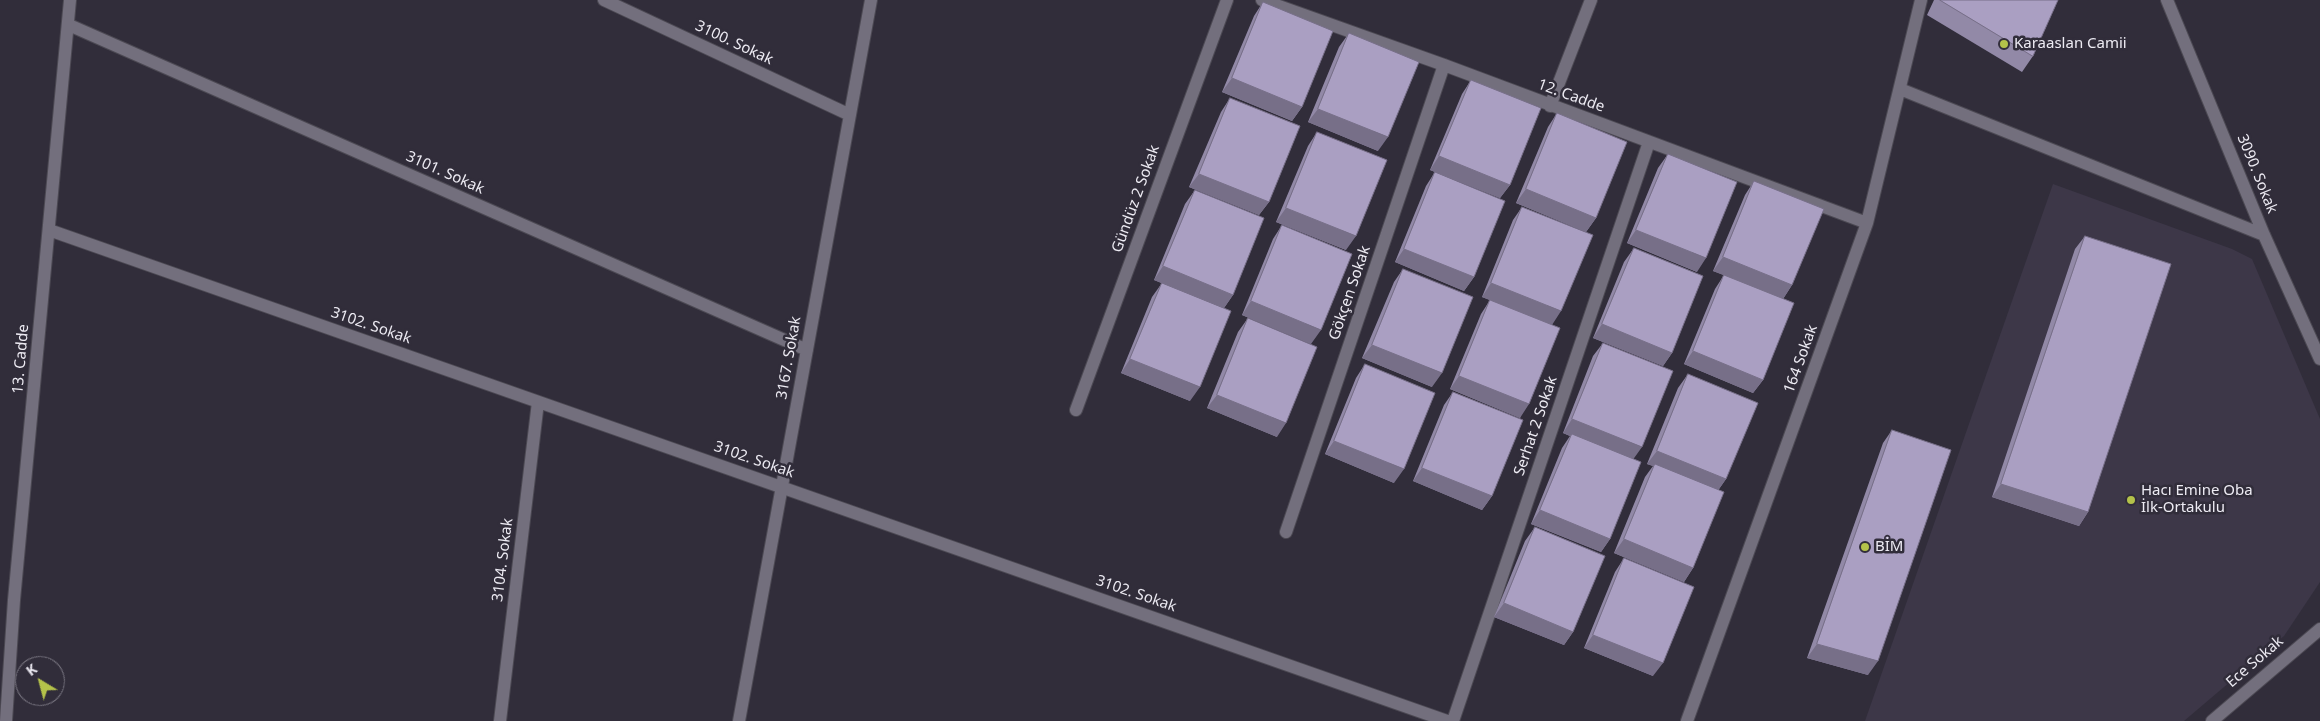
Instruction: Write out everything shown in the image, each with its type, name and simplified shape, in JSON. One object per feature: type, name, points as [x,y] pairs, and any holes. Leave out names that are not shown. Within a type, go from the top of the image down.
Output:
[{"type":"street","name":"13. Cadde","points":[[6,721],[14,600],[70,0]]},
{"type":"street","name":"3100. Sokak","points":[[604,0],[850,115]]},
{"type":"street","name":"3167. Sokak","points":[[739,721],[871,0]]},
{"type":"street","name":"Gündüz 2 Sokak","points":[[1076,410],[1227,0]]},
{"type":"street","name":"12. Cadde","points":[[1262,0],[1444,65],[1868,223]]},
{"type":"street","points":[[1550,106],[1591,0]]},
{"type":"street","name":"164 Sokak","points":[[1687,721],[1868,223],[1921,0]]},
{"type":"street","name":"3090. Sokak","points":[[2168,0],[2264,235],[2320,359]]},
{"type":"street","name":"3101. Sokak","points":[[69,25],[807,350]]},
{"type":"street","name":"Gökçen Sokak","points":[[1286,532],[1444,65]]},
{"type":"street","points":[[1900,89],[2264,235]]},
{"type":"street","name":"Serhat 2 Sokak","points":[[1453,721],[1649,142]]},
{"type":"street","name":"3102. Sokak","points":[[49,230],[1447,721]]},
{"type":"street","name":"3104. Sokak","points":[[500,721],[538,402]]},
{"type":"street","name":"Ece Sokak","points":[[2212,721],[2320,628]]},
{"type":"shaded area","name":"Hacı Emine Oba İlk-Ortakulu","points":[[2053,184],[2232,249],[2252,259],[2320,419],[2320,582],[2284,636],[2184,721],[1865,721]]},
{"type":"building","points":[[1940,0],[2058,0],[2033,56]]},
{"type":"building","points":[[1263,2],[1333,31],[1302,107],[1232,78]]},
{"type":"building","points":[[1349,33],[1419,62],[1388,137],[1318,109]]},
{"type":"building","points":[[1471,80],[1541,108],[1510,185],[1439,156]]},
{"type":"building","points":[[1230,98],[1300,126],[1269,202],[1199,174]]},
{"type":"building","points":[[1557,113],[1627,142],[1596,218],[1526,189]]},
{"type":"building","points":[[1317,132],[1387,160],[1356,236],[1286,208]]},
{"type":"building","points":[[1668,154],[1737,182],[1706,258],[1636,230]]},
{"type":"building","points":[[1435,172],[1505,201],[1474,277],[1404,249]]},
{"type":"building","points":[[1754,181],[1824,209],[1792,285],[1723,257]]},
{"type":"building","points":[[1195,190],[1264,218],[1233,295],[1163,266]]},
{"type":"building","points":[[1522,207],[1593,235],[1561,311],[1491,283]]},
{"type":"building","points":[[1282,225],[1352,254],[1321,330],[1251,301]]},
{"type":"building","points":[[2085,236],[2171,264],[2088,512],[2001,484]]},
{"type":"building","points":[[1634,248],[1703,276],[1672,353],[1602,324]]},
{"type":"building","points":[[1403,269],[1473,297],[1442,373],[1372,345]]},
{"type":"building","points":[[1724,275],[1794,303],[1763,380],[1693,351]]},
{"type":"building","points":[[1162,283],[1231,311],[1200,387],[1130,359]]},
{"type":"building","points":[[1490,300],[1560,328],[1529,404],[1459,376]]},
{"type":"building","points":[[1248,318],[1317,347],[1286,423],[1217,395]]},
{"type":"building","points":[[1603,343],[1673,371],[1642,447],[1572,419]]},
{"type":"building","points":[[1365,364],[1435,393],[1404,469],[1334,441]]},
{"type":"building","points":[[1688,374],[1758,403],[1726,479],[1657,451]]},
{"type":"building","points":[[1453,392],[1523,420],[1492,496],[1422,468]]},
{"type":"building","points":[[1892,430],[1951,450],[1878,661],[1817,644]]},
{"type":"building","points":[[1572,434],[1641,462],[1610,539],[1540,510]]},
{"type":"building","points":[[1655,464],[1724,492],[1693,568],[1624,539]]},
{"type":"building","points":[[1535,527],[1605,556],[1573,632],[1504,603]]},
{"type":"building","points":[[1624,558],[1694,587],[1663,663],[1593,635]]},
{"type":"place","name":"Karaaslan Camii","points":[[2004,44]]},
{"type":"place","name":"Hacı Emine Oba İlk-Ortakulu","points":[[2131,500]]},
{"type":"place","name":"BİM","points":[[1865,547]]}]
